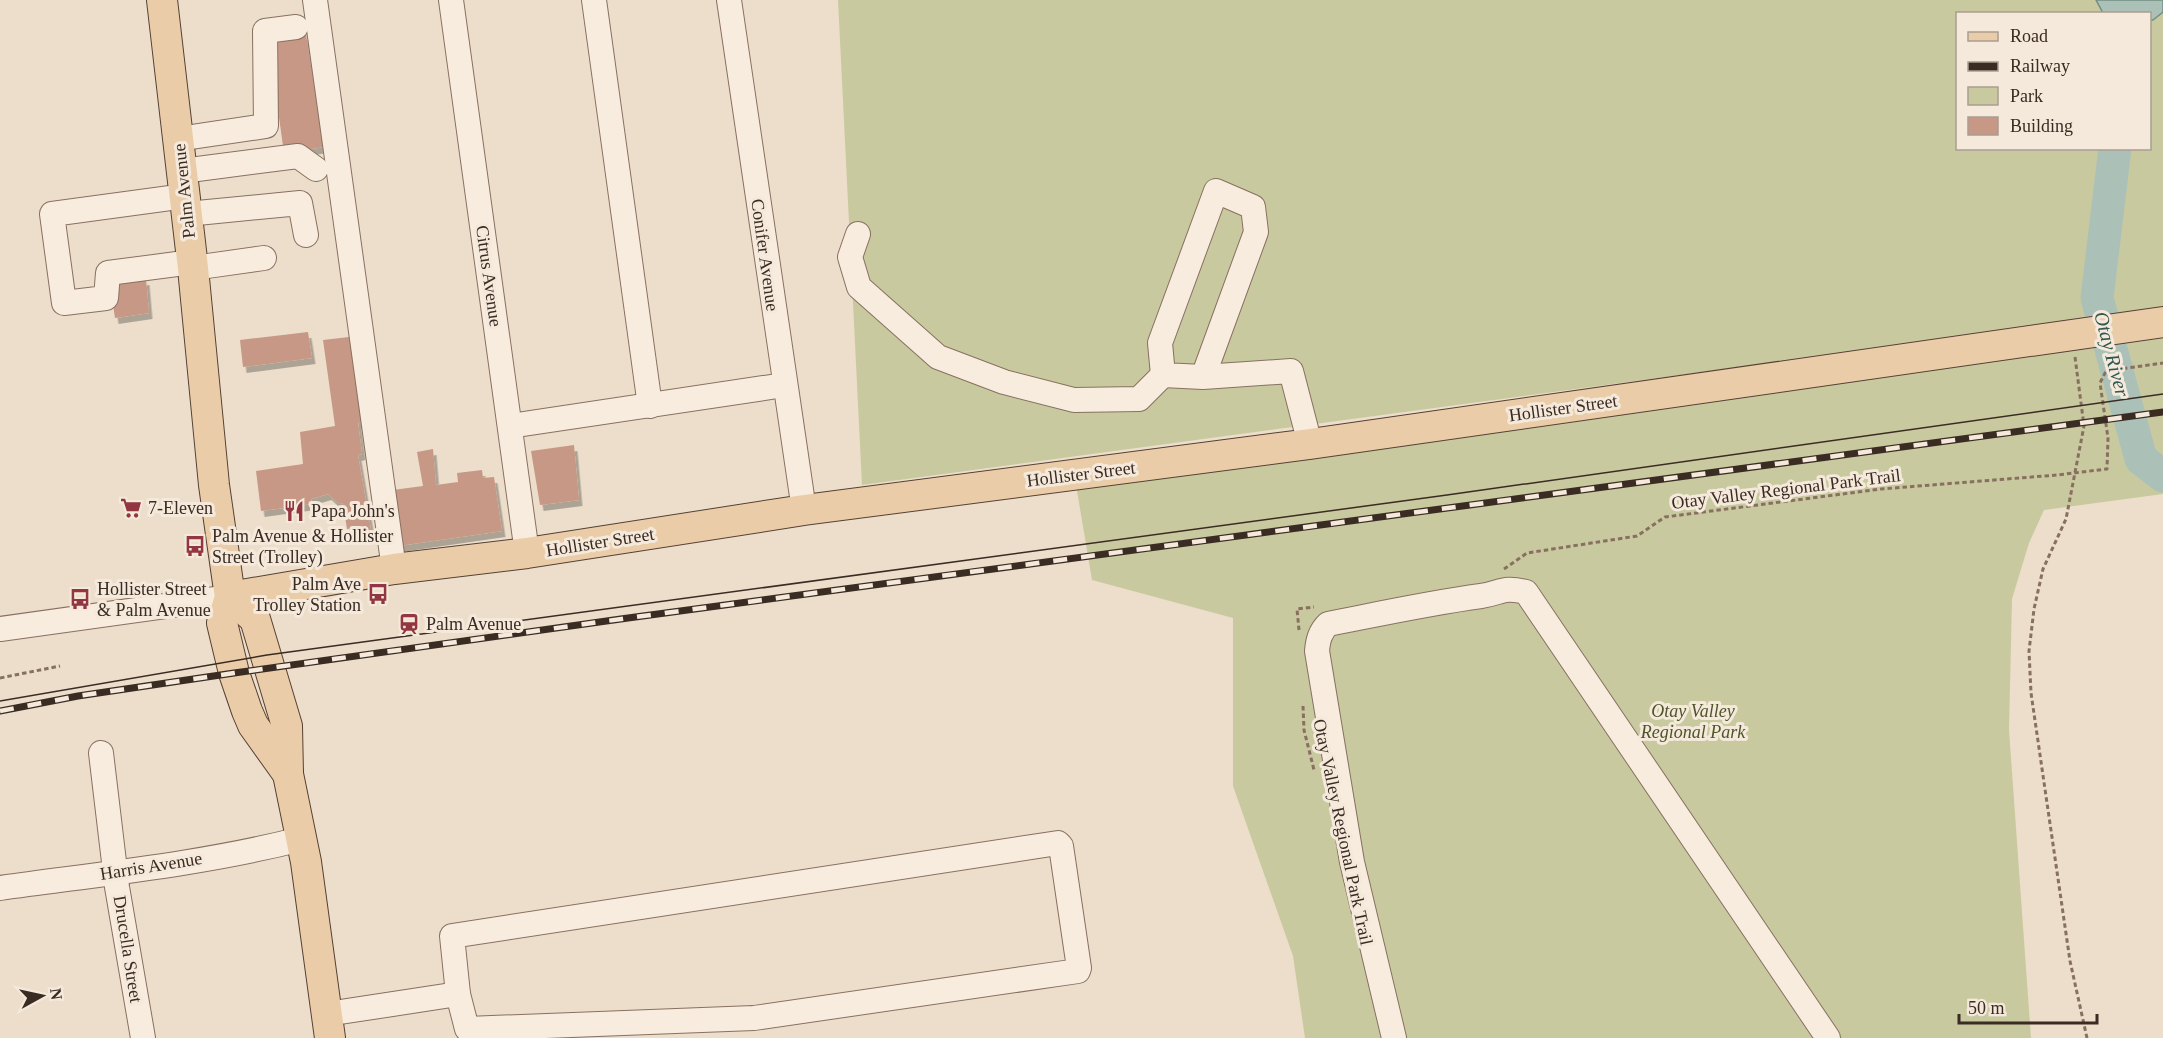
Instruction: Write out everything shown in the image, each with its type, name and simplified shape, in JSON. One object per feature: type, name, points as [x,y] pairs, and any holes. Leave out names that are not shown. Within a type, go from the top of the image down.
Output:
[{"type":"main road","name":"Palm Avenue","points":[[162,0],[193,265],[214,484],[230,597]]},
{"type":"main road","name":"Hollister Street","points":[[230,597],[394,569],[527,553],[804,510],[1310,444],[2163,322]]},
{"type":"main road","points":[[230,597],[255,619],[287,726],[288,774],[301,839],[328,1026]]},
{"type":"street","points":[[315,0],[394,569]]},
{"type":"street","name":"Citrus Avenue","points":[[451,0],[527,553]]},
{"type":"street","points":[[594,0],[650,405]]},
{"type":"street","name":"Conifer Avenue","points":[[729,0],[804,510]]},
{"type":"street","points":[[178,140],[266,126],[266,31],[296,27]]},
{"type":"street","points":[[264,258],[108,273],[106,298],[64,303],[52,214],[184,194],[298,156],[316,168]]},
{"type":"street","points":[[1163,375],[1160,343],[1216,191],[1253,207],[1256,232],[1203,377]]},
{"type":"street","points":[[184,194],[300,204],[306,235]]},
{"type":"street","points":[[858,234],[850,257],[859,286],[938,357],[1004,382],[1074,400],[1139,399],[1163,375],[1203,377],[1291,371],[1310,444]]},
{"type":"street","points":[[510,426],[784,385]]},
{"type":"street","points":[[1394,1038],[1352,862],[1317,651],[1318,641],[1321,631],[1328,624],[1486,596],[1509,588],[1526,592],[1828,1038]]},
{"type":"street","name":"Hollister Street","points":[[0,629],[230,597]]},
{"type":"street","name":"Drucella Street","points":[[101,753],[115,872],[143,1038]]},
{"type":"street","name":"Harris Avenue","points":[[0,888],[264,848],[301,839]]},
{"type":"street","points":[[1058,843],[1061,846],[1079,968],[1078,971],[754,1018],[469,1030],[458,994],[452,936],[1058,843]]},
{"type":"street","points":[[328,1026],[458,994]]},
{"type":"path","points":[[2072,334],[2084,426],[2066,519],[2043,570],[2034,609],[2029,651],[2031,693],[2070,962],[2087,1038]]},
{"type":"path","name":"Otay Valley Regional Park Trail","points":[[1499,572],[1527,553],[1637,536],[1665,517],[1881,489],[2107,469],[2108,438],[2100,383],[2106,371],[2163,363]]},
{"type":"path","points":[[1299,631],[1297,609],[1320,606]]},
{"type":"path","points":[[0,678],[60,666]]},
{"type":"path","name":"Otay Valley Regional Park Trail","points":[[1302,697],[1304,730],[1315,775]]},
{"type":"green space","name":"Otay Valley Regional Park","points":[[838,0],[2163,0],[2163,494],[2044,510],[2029,543],[2012,599],[2009,730],[2031,1038],[1305,1038],[1293,956],[1233,786],[1233,618],[1092,580],[1076,485],[1871,379],[1932,341],[862,485]]},
{"type":"shaded area","points":[[2096,0],[2163,0],[2163,12],[2153,20],[2151,20],[2151,12],[2102,12]]},
{"type":"building","points":[[306,34],[324,147],[284,153],[268,39]]},
{"type":"building","points":[[146,279],[149,313],[115,318],[110,285]]},
{"type":"building","points":[[308,332],[312,358],[243,367],[240,340]]},
{"type":"building","points":[[349,337],[362,422],[358,423],[362,454],[358,455],[371,530],[355,533],[355,528],[347,529],[343,503],[339,504],[328,494],[311,499],[312,504],[261,511],[256,471],[303,464],[300,432],[335,426],[323,340]]},
{"type":"building","points":[[574,445],[579,500],[540,505],[531,451]]},
{"type":"building","points":[[433,449],[436,485],[458,482],[457,473],[482,470],[483,478],[494,477],[502,531],[391,547],[385,491],[423,486],[417,452]]},
{"type":"waterway","name":"Otay River","points":[[2115,150],[2097,298],[2141,459],[2163,476]]},
{"type":"tram line","points":[[0,701],[267,655],[1447,495],[2163,394]]},
{"type":"railway","points":[[0,711],[78,696],[628,618],[2163,412]]},
{"type":"place","name":"7-Eleven","points":[[131,508]]},
{"type":"place","name":"Papa John's","points":[[294,511]]},
{"type":"place","name":"Palm Avenue & Hollister Street (Trolley)","points":[[195,546]]},
{"type":"place","name":"Palm Ave Trolley Station","points":[[378,594]]},
{"type":"place","name":"Hollister Street & Palm Avenue","points":[[80,599]]},
{"type":"place","name":"Palm Avenue","points":[[409,624]]}]
